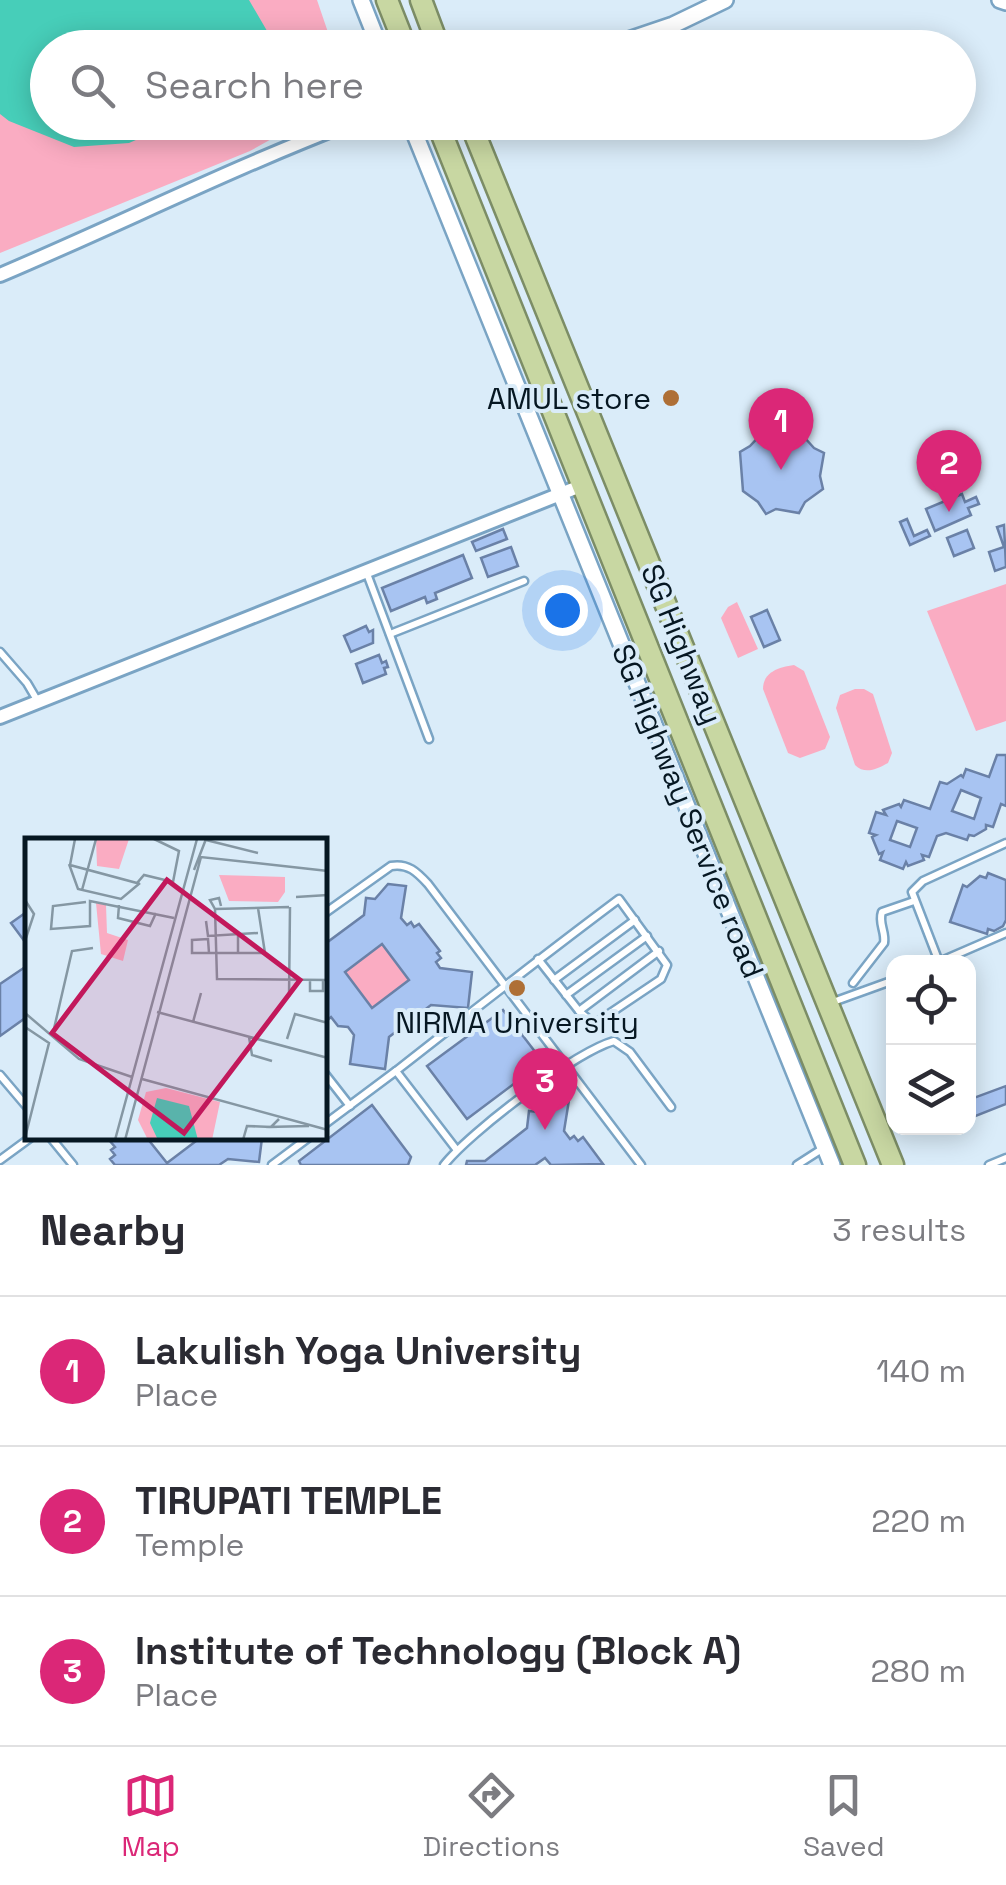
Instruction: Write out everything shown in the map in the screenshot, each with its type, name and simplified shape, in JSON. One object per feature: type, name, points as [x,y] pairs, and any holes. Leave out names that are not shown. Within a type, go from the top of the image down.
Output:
[{"type":"highway","points":[[387,0],[399,30]]},
{"type":"highway","points":[[421,0],[432,30]]},
{"type":"highway","name":"SG Highway","points":[[444,140],[855,1165]]},
{"type":"highway","name":"SG Highway","points":[[477,140],[893,1165]]},
{"type":"street","points":[[362,0],[373,30]]},
{"type":"street","points":[[658,30],[725,0]]},
{"type":"street","points":[[1002,1],[1006,11]]},
{"type":"street","points":[[0,275],[306,140]]},
{"type":"street","name":"SG Highway Service road","points":[[417,140],[832,1165]]},
{"type":"street","points":[[0,716],[582,485]]},
{"type":"lane","points":[[366,570],[429,739]]},
{"type":"lane","points":[[390,634],[524,581]]},
{"type":"lane","points":[[0,652],[37,702]]},
{"type":"lane","points":[[935,955],[912,892],[923,880],[1006,843]]},
{"type":"lane","points":[[328,911],[382,870],[403,864],[428,884],[641,1165]]},
{"type":"lane","points":[[328,1122],[538,959],[619,899],[667,966],[661,979],[598,1023],[590,1022],[579,1011],[538,959]]},
{"type":"lane","points":[[853,983],[884,943],[882,912],[914,901]]},
{"type":"lane","points":[[554,980],[635,920]]},
{"type":"lane","points":[[954,955],[1006,933]]},
{"type":"lane","points":[[566,996],[648,936]]},
{"type":"lane","points":[[579,1011],[659,951]]},
{"type":"lane","points":[[828,1004],[886,983]]},
{"type":"lane","points":[[444,1165],[456,1149],[565,1067],[614,1041],[630,1052],[671,1107]]},
{"type":"lane","points":[[396,1070],[456,1149]]},
{"type":"lane","points":[[0,1075],[25,1104]]},
{"type":"lane","points":[[328,1078],[350,1106]]},
{"type":"lane","points":[[0,1160],[27,1140]]},
{"type":"lane","points":[[53,1140],[72,1165]]},
{"type":"lane","points":[[272,1165],[296,1141]]},
{"type":"lane","points":[[797,1165],[825,1147]]},
{"type":"lane","points":[[989,1165],[1006,1158]]},
{"type":"shaded area","points":[[0,0],[317,0],[327,30],[30,30],[30,140],[270,140],[0,253]]},
{"type":"shaded area","points":[[0,0],[249,0],[266,30],[30,30],[30,129],[0,114]]},
{"type":"shaded area","points":[[56,140],[136,140],[129,143],[74,147]]},
{"type":"shaded area","points":[[1006,584],[1006,721],[976,731],[927,611]]},
{"type":"shaded area","points":[[737,602],[758,649],[738,658],[721,618]]},
{"type":"shaded area","points":[[794,665],[804,671],[830,737],[825,749],[800,758],[788,753],[763,689],[769,674]]},
{"type":"shaded area","points":[[855,689],[873,694],[892,753],[888,763],[871,770],[855,765],[836,708],[840,695]]},
{"type":"shaded area","points":[[382,944],[409,980],[372,1008],[345,972]]},
{"type":"building","points":[[795,427],[824,453],[820,476],[823,489],[805,502],[799,513],[776,509],[766,514],[743,491],[740,452],[766,429],[786,431]]},
{"type":"building","points":[[962,494],[965,502],[976,497],[979,504],[968,508],[971,515],[935,531],[926,509]]},
{"type":"building","points":[[907,519],[914,536],[927,530],[930,536],[910,545],[900,522]]},
{"type":"building","points":[[1004,525],[1006,567],[995,571],[989,552],[1004,547],[997,527]]},
{"type":"building","points":[[503,529],[507,539],[476,551],[472,542]]},
{"type":"building","points":[[967,530],[974,548],[954,556],[947,538]]},
{"type":"building","points":[[511,547],[518,566],[488,577],[481,558]]},
{"type":"building","points":[[463,555],[472,578],[435,593],[437,599],[427,603],[425,597],[391,611],[382,588]]},
{"type":"building","points":[[767,610],[780,640],[764,647],[751,617]]},
{"type":"building","points":[[366,626],[369,632],[373,630],[373,643],[351,652],[344,636]]},
{"type":"building","points":[[379,655],[382,663],[386,661],[386,674],[363,683],[356,664]]},
{"type":"building","points":[[997,755],[1006,755],[1006,806],[1001,804],[993,827],[986,825],[986,829],[969,835],[967,840],[946,833],[937,836],[929,857],[922,855],[924,860],[908,866],[906,862],[903,869],[880,860],[883,852],[879,854],[872,837],[876,835],[869,833],[876,812],[886,815],[883,810],[899,804],[901,807],[904,800],[930,809],[940,782],[947,784],[963,777],[966,769],[989,777]],"holes":[[[961,790],[981,798],[974,819],[952,811]],[[897,821],[917,828],[910,847],[890,840]]]},
{"type":"building","points":[[988,873],[1006,880],[1003,926],[994,931],[988,929],[987,934],[950,922],[963,885],[967,887],[980,876],[986,878]]},
{"type":"building","points":[[388,884],[406,886],[401,918],[407,925],[419,924],[440,951],[437,953],[441,958],[436,962],[440,968],[472,972],[468,1008],[431,1005],[389,1037],[385,1069],[350,1064],[354,1035],[348,1027],[338,1026],[331,1017],[328,1020],[328,942],[364,915],[366,898],[375,899]],"holes":[[[382,944],[409,980],[372,1008],[345,972]]]},
{"type":"building","points":[[25,913],[25,942],[11,923]]},
{"type":"building","points":[[25,967],[25,1018],[0,1036],[0,984]]},
{"type":"building","points":[[503,1010],[543,1062],[467,1119],[427,1066]]},
{"type":"building","points":[[1006,1086],[1006,1104],[976,1116],[976,1097]]},
{"type":"building","points":[[551,1097],[569,1100],[564,1131],[570,1139],[574,1136],[578,1141],[583,1137],[603,1164],[551,1165],[545,1158],[535,1165],[466,1165],[467,1161],[485,1161],[527,1128],[529,1111],[538,1112]]},
{"type":"building","points":[[372,1105],[411,1157],[408,1165],[301,1165],[299,1161]]},
{"type":"building","points":[[109,1140],[149,1140],[167,1163],[197,1140],[262,1140],[259,1162],[228,1159],[219,1165],[115,1165],[110,1159],[115,1155],[111,1150],[115,1147]]},
{"type":"place","name":"AMUL store","points":[[671,398]]},
{"type":"place","name":"Lakulish Yoga University","points":[[781,470]]},
{"type":"place","name":"TIRUPATI TEMPLE","points":[[949,512]]},
{"type":"place","name":"NIRMA University","points":[[517,988]]},
{"type":"place","name":"Institute of Technology (Block A)","points":[[545,1130]]}]
